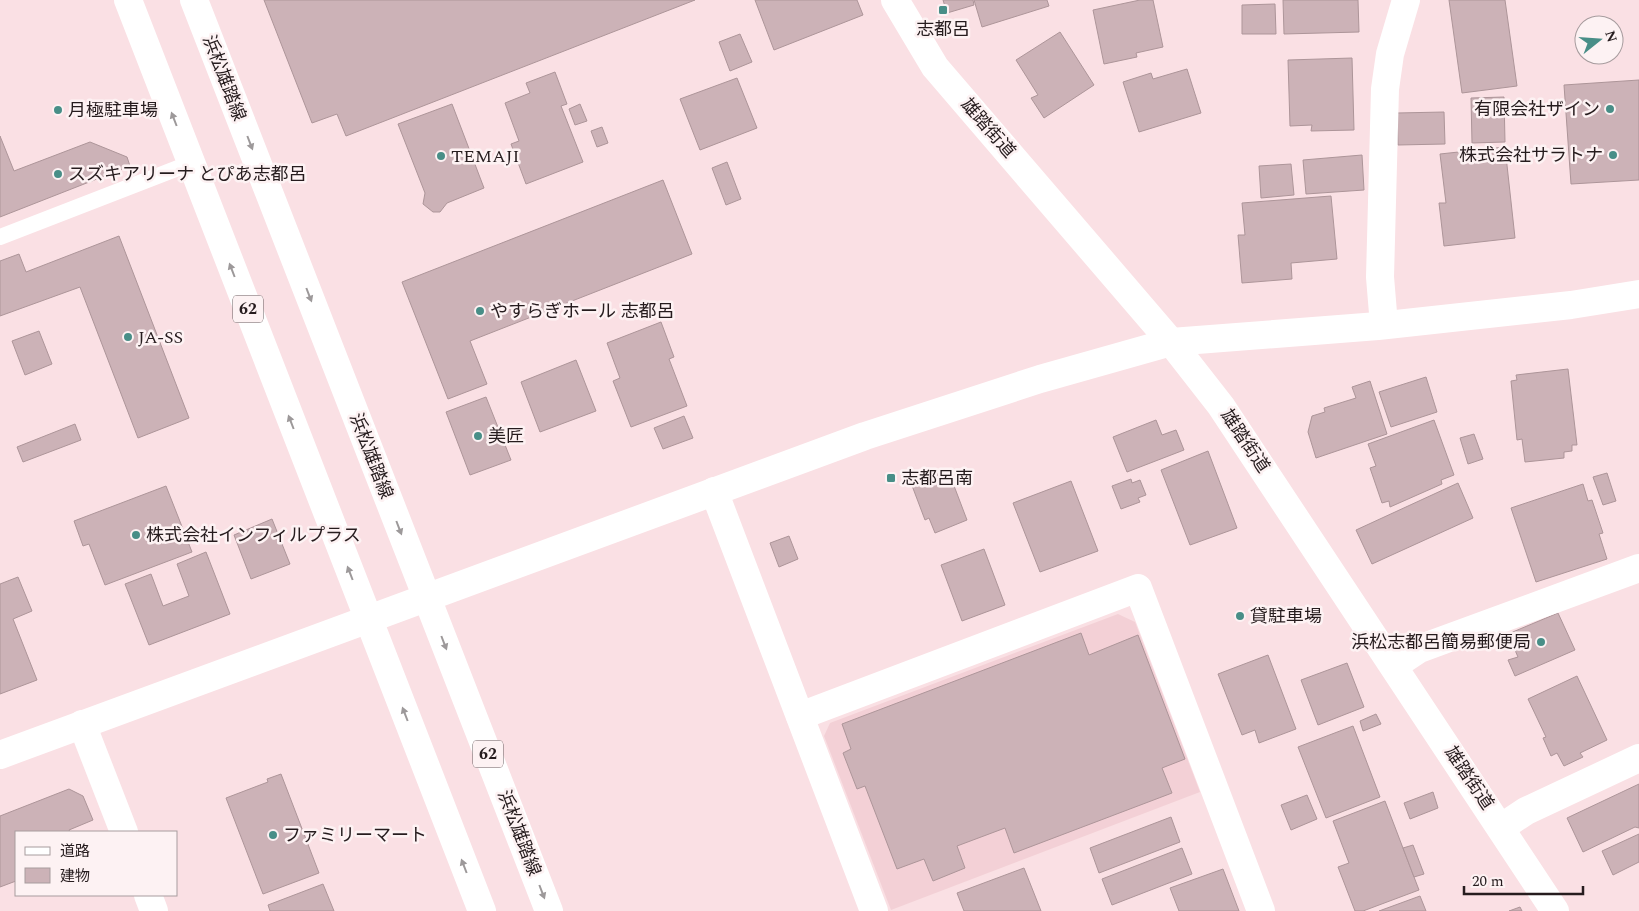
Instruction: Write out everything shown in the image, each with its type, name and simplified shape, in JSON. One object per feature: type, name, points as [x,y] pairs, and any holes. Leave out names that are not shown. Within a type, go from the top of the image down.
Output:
[{"type":"street","name":"62","points":[[128,0],[482,911]]},
{"type":"street","name":"浜松雄踏線","points":[[194,0],[549,911]]},
{"type":"street","name":"雄踏街道","points":[[895,0],[935,67],[1170,342],[1221,406],[1395,665],[1555,911]]},
{"type":"street","points":[[1384,325],[1380,277],[1385,89],[1390,54],[1406,0]]},
{"type":"street","points":[[0,754],[714,491],[959,404],[1170,342],[1384,325],[1570,305],[1639,294]]},
{"type":"street","points":[[714,491],[874,911]]},
{"type":"street","points":[[1395,665],[1419,650],[1639,568]]},
{"type":"street","points":[[800,716],[1138,588],[1261,911]]},
{"type":"street","points":[[82,724],[124,831]]},
{"type":"street","points":[[1502,827],[1526,812],[1639,758]]},
{"type":"street","points":[[148,896],[154,911]]},
{"type":"lane","points":[[0,237],[191,163]]},
{"type":"shaded area","points":[[1118,614],[1135,622],[1200,792],[891,910],[824,736],[830,723]]},
{"type":"building","points":[[264,0],[695,0],[346,136],[337,114],[312,123]]},
{"type":"building","points":[[755,0],[857,0],[863,15],[774,50]]},
{"type":"building","points":[[943,0],[973,0],[974,5],[947,13]]},
{"type":"building","points":[[974,0],[1047,0],[1049,6],[982,27]]},
{"type":"building","points":[[1140,0],[1153,0],[1163,47],[1136,53],[1137,57],[1104,64],[1093,10]]},
{"type":"building","points":[[1283,0],[1358,0],[1359,32],[1284,34]]},
{"type":"building","points":[[1449,0],[1505,0],[1517,86],[1462,93]]},
{"type":"building","points":[[1275,4],[1276,34],[1242,34],[1242,5]]},
{"type":"building","points":[[1060,32],[1094,85],[1044,118],[1031,98],[1038,95],[1016,60]]},
{"type":"building","points":[[740,34],[752,62],[730,71],[719,42]]},
{"type":"building","points":[[1352,58],[1354,130],[1311,131],[1312,125],[1290,126],[1288,60]]},
{"type":"building","points":[[1187,69],[1201,113],[1139,132],[1123,82],[1151,73],[1153,79]]},
{"type":"building","points":[[555,72],[567,104],[561,106],[583,162],[526,184],[511,144],[519,141],[505,103],[530,93],[526,83]]},
{"type":"building","points":[[737,78],[757,128],[700,150],[680,99]]},
{"type":"building","points":[[1639,80],[1639,180],[1571,184],[1564,85]]},
{"type":"building","points":[[1504,97],[1505,142],[1472,143],[1471,98]]},
{"type":"building","name":"TEMAJI","points":[[452,104],[484,188],[447,203],[440,212],[433,212],[423,204],[425,193],[398,124]]},
{"type":"building","points":[[580,104],[587,121],[575,125],[569,109]]},
{"type":"building","points":[[1444,112],[1445,144],[1398,145],[1397,113]]},
{"type":"building","points":[[602,127],[608,143],[597,147],[591,131]]},
{"type":"building","points":[[0,136],[14,171],[90,142],[127,157],[130,166],[0,217]]},
{"type":"building","points":[[1505,147],[1515,238],[1444,246],[1439,203],[1446,203],[1440,154]]},
{"type":"building","points":[[1362,155],[1364,190],[1306,194],[1303,160]]},
{"type":"building","points":[[727,162],[741,199],[726,205],[712,168]]},
{"type":"building","points":[[1291,164],[1294,195],[1261,198],[1259,166]]},
{"type":"building","name":"やすらぎホール 志都呂","points":[[663,180],[692,254],[470,341],[487,384],[448,399],[402,282]]},
{"type":"building","points":[[1331,196],[1337,259],[1291,263],[1292,279],[1242,283],[1238,235],[1245,235],[1242,203]]},
{"type":"building","points":[[119,236],[189,418],[138,438],[80,287],[0,316],[0,261],[19,254],[26,272]]},
{"type":"building","points":[[661,322],[674,357],[669,359],[687,406],[631,427],[613,381],[620,378],[607,343]]},
{"type":"building","points":[[39,331],[52,364],[25,375],[12,341]]},
{"type":"building","points":[[576,360],[596,411],[540,432],[521,382]]},
{"type":"building","points":[[1568,369],[1577,445],[1572,445],[1572,451],[1564,452],[1564,458],[1525,462],[1522,439],[1517,440],[1511,381],[1517,380],[1516,375]]},
{"type":"building","points":[[1426,377],[1437,412],[1391,427],[1379,392]]},
{"type":"building","points":[[1370,381],[1387,434],[1316,458],[1308,432],[1312,416],[1325,412],[1324,408],[1356,398],[1352,387]]},
{"type":"building","points":[[486,397],[511,460],[470,475],[446,412]]},
{"type":"building","points":[[684,416],[693,438],[663,449],[654,428]]},
{"type":"building","points":[[1156,420],[1162,435],[1176,430],[1184,450],[1127,472],[1113,437]]},
{"type":"building","points":[[1434,420],[1454,475],[1441,480],[1442,484],[1390,507],[1389,501],[1382,503],[1370,468],[1376,466],[1368,444]]},
{"type":"building","points":[[75,424],[81,440],[23,462],[17,447]]},
{"type":"building","points":[[1474,434],[1483,459],[1468,464],[1460,438]]},
{"type":"building","points":[[1208,451],[1237,528],[1190,545],[1161,470]]},
{"type":"building","points":[[948,470],[967,520],[935,533],[929,518],[925,520],[911,483]]},
{"type":"building","points":[[1607,473],[1616,501],[1603,505],[1593,477]]},
{"type":"building","points":[[1131,479],[1132,483],[1140,480],[1146,495],[1138,498],[1140,502],[1121,509],[1112,486]]},
{"type":"building","points":[[1071,481],[1098,551],[1040,572],[1013,503]]},
{"type":"building","points":[[1458,483],[1473,518],[1372,564],[1356,530]]},
{"type":"building","points":[[1583,484],[1588,501],[1592,500],[1603,533],[1599,534],[1607,559],[1536,582],[1511,508]]},
{"type":"building","points":[[166,486],[192,552],[105,585],[89,544],[83,546],[74,521]]},
{"type":"building","points":[[272,519],[290,564],[251,579],[234,535]]},
{"type":"building","points":[[789,536],[798,559],[779,567],[770,543]]},
{"type":"building","points":[[984,549],[1005,605],[962,621],[941,565]]},
{"type":"building","points":[[206,552],[230,614],[149,645],[125,584],[151,574],[163,606],[189,596],[177,564]]},
{"type":"building","points":[[18,577],[32,611],[13,619],[37,680],[0,694],[0,584]]},
{"type":"building","name":"浜松志都呂簡易郵便局","points":[[1558,613],[1575,650],[1515,676],[1508,660],[1518,657],[1508,634]]},
{"type":"building","points":[[1081,633],[1089,655],[1138,635],[1185,759],[1162,768],[1172,793],[1014,853],[1005,828],[957,846],[965,868],[933,881],[924,859],[897,869],[865,786],[857,789],[843,753],[851,749],[842,724]]},
{"type":"building","points":[[1268,655],[1296,729],[1259,743],[1255,730],[1242,735],[1218,674]]},
{"type":"building","points":[[1347,663],[1364,707],[1318,725],[1301,680]]},
{"type":"building","points":[[1577,676],[1607,740],[1580,753],[1583,757],[1564,766],[1557,753],[1551,756],[1543,738],[1546,737],[1528,699]]},
{"type":"building","points":[[1376,714],[1381,724],[1363,731],[1360,721]]},
{"type":"building","points":[[1353,726],[1380,797],[1326,818],[1298,747]]},
{"type":"building","name":"ファミリーマート","points":[[281,774],[319,873],[263,894],[226,798],[268,782],[267,779]]},
{"type":"building","points":[[1639,784],[1639,828],[1635,827],[1583,852],[1567,818]]},
{"type":"building","points":[[69,789],[83,796],[93,820],[70,831],[15,831],[15,881],[0,887],[0,816]]},
{"type":"building","points":[[1433,792],[1438,808],[1410,819],[1404,803]]},
{"type":"building","points":[[1307,795],[1317,819],[1291,830],[1281,805]]},
{"type":"building","points":[[1385,801],[1419,890],[1363,911],[1355,911],[1338,867],[1349,863],[1333,821]]},
{"type":"building","points":[[1171,817],[1180,842],[1099,873],[1090,848]]},
{"type":"building","points":[[1639,834],[1639,862],[1613,875],[1602,851]]},
{"type":"building","points":[[1413,845],[1424,874],[1414,877],[1403,848]]},
{"type":"building","points":[[1182,848],[1192,874],[1112,905],[1102,879]]},
{"type":"building","points":[[1024,868],[1041,911],[964,911],[957,893]]},
{"type":"building","points":[[1223,869],[1239,911],[1179,911],[1170,888]]},
{"type":"building","points":[[323,884],[334,911],[270,911],[268,905]]},
{"type":"building","points":[[1420,896],[1426,911],[1379,911]]},
{"type":"building","points":[[1520,907],[1522,911],[1509,911]]},
{"type":"place","name":"志都呂","points":[[943,10]]},
{"type":"place","name":"有限会社ザイン","points":[[1610,109]]},
{"type":"place","name":"月極駐車場","points":[[58,110]]},
{"type":"place","name":"株式会社サラトナ","points":[[1613,155]]},
{"type":"place","name":"TEMAJI","points":[[441,156]]},
{"type":"place","name":"スズキアリーナ とぴあ志都呂","points":[[58,174]]},
{"type":"place","name":"やすらぎホール 志都呂","points":[[480,311]]},
{"type":"place","name":"JA-SS","points":[[128,337]]},
{"type":"place","name":"美匠","points":[[478,436]]},
{"type":"place","name":"志都呂南","points":[[891,478]]},
{"type":"place","name":"株式会社インフィルプラス","points":[[136,535]]},
{"type":"place","name":"貸駐車場","points":[[1240,616]]},
{"type":"place","name":"浜松志都呂簡易郵便局","points":[[1541,642]]},
{"type":"place","name":"ファミリーマート","points":[[273,835]]}]
